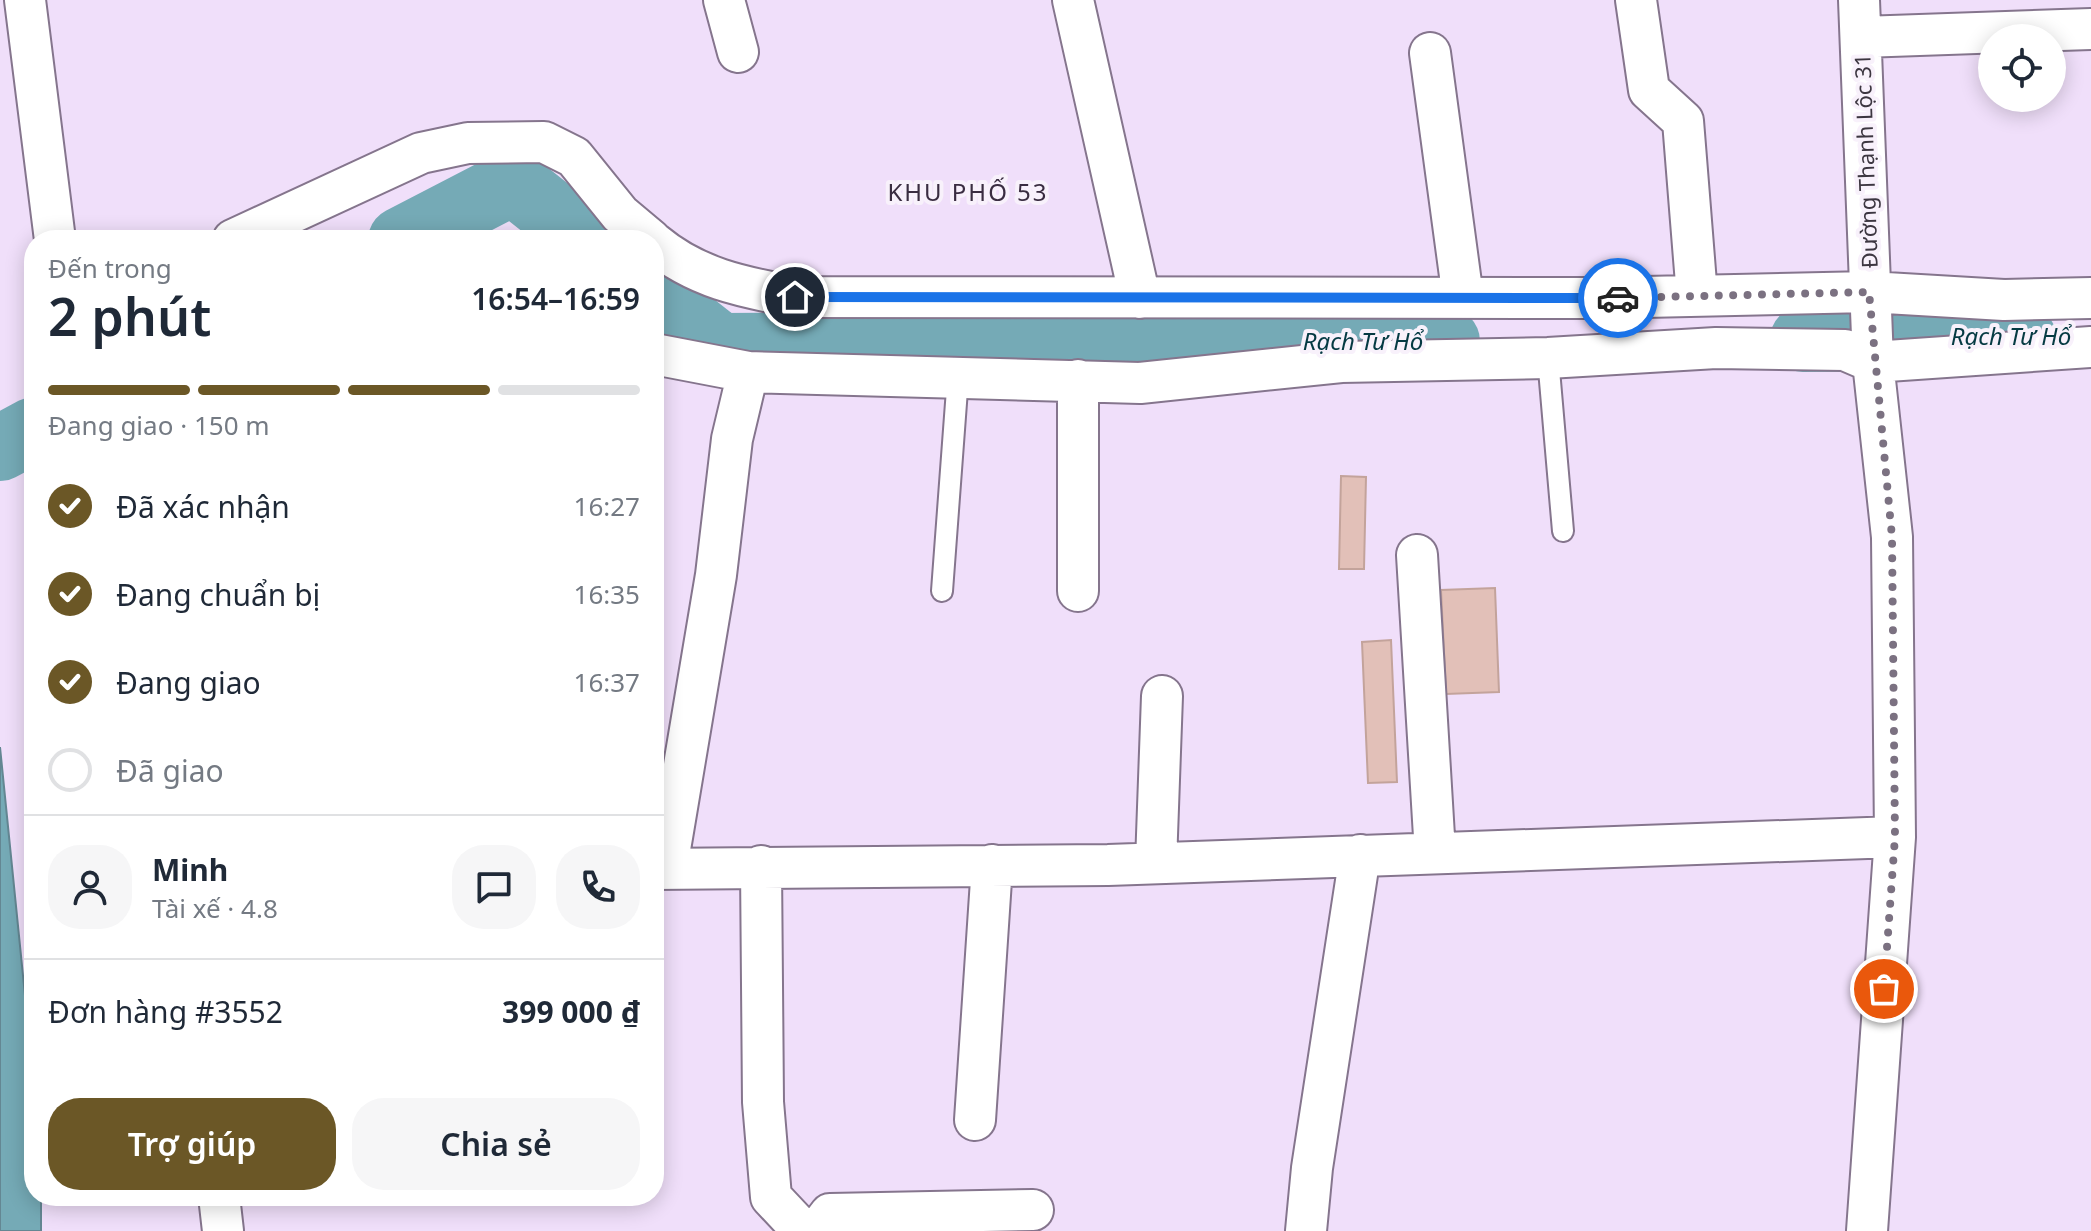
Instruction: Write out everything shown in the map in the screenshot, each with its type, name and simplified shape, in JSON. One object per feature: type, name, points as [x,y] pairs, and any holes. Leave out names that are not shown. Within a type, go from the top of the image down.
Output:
[{"type":"street","points":[[25,0],[54,230]]},
{"type":"street","points":[[724,0],[738,52]]},
{"type":"street","points":[[1073,0],[1140,298]]},
{"type":"street","points":[[1636,0],[1649,90],[1683,121],[1697,296]]},
{"type":"street","points":[[1860,19],[2091,29]]},
{"type":"street","name":"Đường Thạnh Lộc 31","points":[[1860,19],[1873,355],[1892,537],[1895,837],[1867,1231]]},
{"type":"street","points":[[1430,53],[1463,298]]},
{"type":"street","points":[[255,230],[421,153],[468,143],[544,142],[574,157],[620,214],[639,230]]},
{"type":"street","points":[[664,251],[681,265],[735,286],[795,297],[2091,298]]},
{"type":"street","points":[[664,356],[748,372],[1140,383],[1341,362],[1548,358],[1716,348],[1845,350],[1873,355],[2091,347]]},
{"type":"street","points":[[664,852],[716,575],[732,439],[748,372]]},
{"type":"street","points":[[1078,380],[1078,591]]},
{"type":"street","points":[[1417,555],[1435,853]]},
{"type":"street","points":[[1156,863],[1162,696]]},
{"type":"street","points":[[664,868],[1156,863],[1895,837]]},
{"type":"street","points":[[1306,1231],[1312,1168],[1360,855]]},
{"type":"street","points":[[975,1120],[992,865]]},
{"type":"street","points":[[761,866],[763,1102],[771,1197],[803,1231]]},
{"type":"street","points":[[220,1206],[223,1231]]},
{"type":"street","points":[[817,1231],[830,1214],[1033,1210]]},
{"type":"lane","points":[[1548,358],[1563,531]]},
{"type":"lane","points":[[942,591],[958,376]]},
{"type":"shaded area","points":[[0,747],[24,986],[24,1206],[41,1206],[41,1231],[0,1231]]},
{"type":"building","points":[[1341,476],[1366,477],[1364,569],[1339,569]]},
{"type":"building","points":[[1495,588],[1499,692],[1446,694],[1441,590]]},
{"type":"building","points":[[1391,640],[1397,782],[1368,783],[1362,642]]},
{"type":"waterway","name":"Rạch Tư Hổ","points":[[420,230],[513,182],[573,230]]},
{"type":"waterway","name":"Rạch Tư Hổ","points":[[664,302],[720,346],[1447,341]]},
{"type":"waterway","name":"Rạch Tư Hổ","points":[[1803,339],[2023,337]]},
{"type":"waterway","name":"Rạch Tư Hổ","points":[[0,448],[24,435]]},
{"type":"way so far","points":[[1618,298],[1869,292],[1873,362],[1892,537],[1895,837],[1884,989]]},
{"type":"district","name":"KHU PHỐ 53","points":[[968,193]]},
{"type":"route","points":[[795,297],[1618,298]]}]
